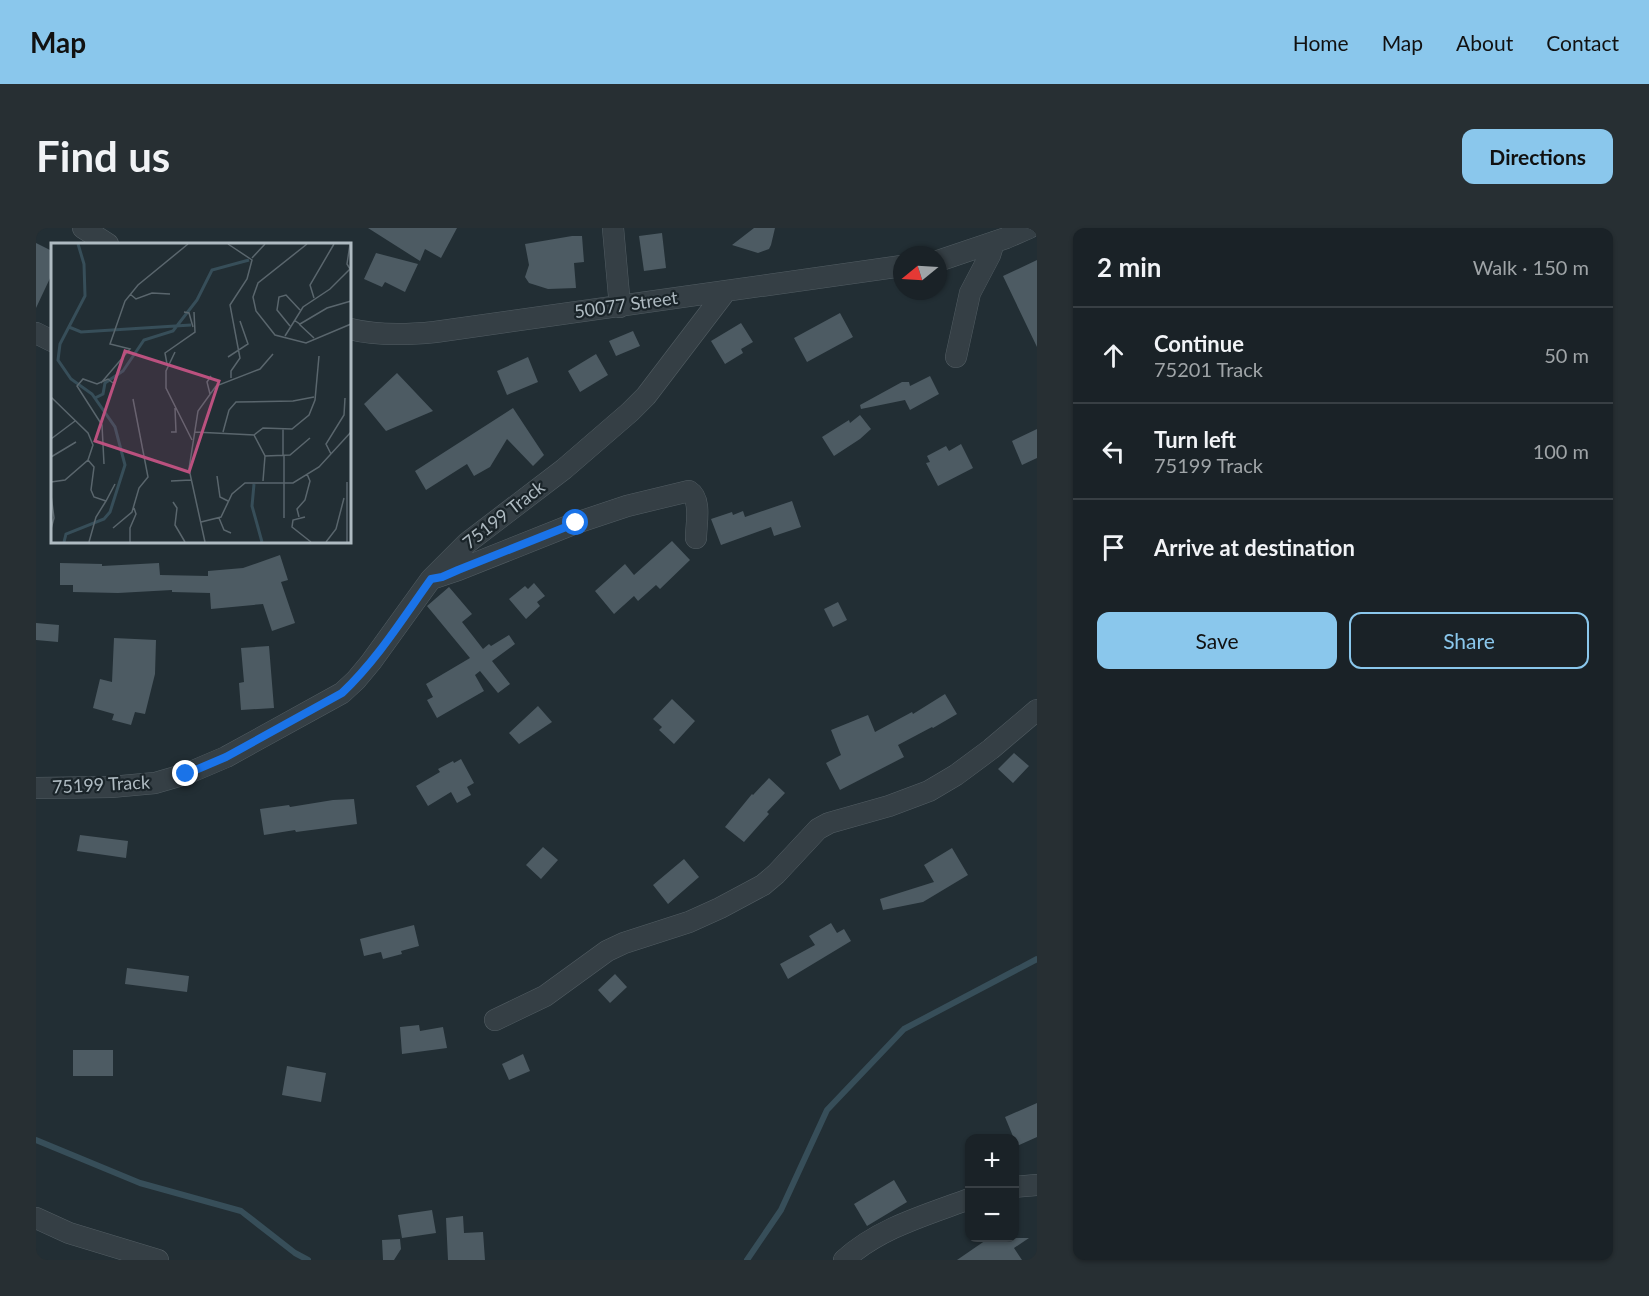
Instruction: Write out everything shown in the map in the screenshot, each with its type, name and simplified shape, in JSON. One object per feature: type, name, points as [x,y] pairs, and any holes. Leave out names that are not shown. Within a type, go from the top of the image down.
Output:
[{"type":"street","points":[[83,228],[106,243]]},
{"type":"street","points":[[612,228],[620,307]]},
{"type":"street","points":[[947,258],[1029,228]]},
{"type":"street","points":[[956,357],[970,293],[990,255],[994,242]]},
{"type":"street","name":"50077 Street","points":[[351,329],[399,336],[435,332],[893,267]]},
{"type":"street","name":"75199 Track","points":[[39,790],[111,788],[154,783],[186,774],[226,757],[342,693],[371,662],[431,579],[467,543],[564,469],[646,396],[726,291]]},
{"type":"street","points":[[36,333],[51,340]]},
{"type":"street","points":[[431,579],[450,574],[576,523],[679,492],[689,491],[695,496],[698,509],[696,538]]},
{"type":"street","points":[[495,1020],[545,996],[607,951],[624,943],[688,922],[763,885],[818,829],[829,823],[889,806],[929,791],[956,775],[991,749],[1037,710]]},
{"type":"street","points":[[1019,1187],[1037,1185]]},
{"type":"street","points":[[844,1260],[881,1234],[965,1200]]},
{"type":"street","points":[[36,1218],[69,1233],[158,1260]]},
{"type":"building","points":[[368,228],[457,228],[441,258],[425,249],[420,261]]},
{"type":"building","points":[[754,228],[775,228],[769,249],[758,253],[732,245]]},
{"type":"building","points":[[662,233],[666,268],[644,271],[639,236]]},
{"type":"building","points":[[582,236],[584,262],[574,263],[576,288],[548,289],[529,283],[525,277],[529,265],[525,244]]},
{"type":"building","points":[[36,243],[51,250],[51,276],[36,308]]},
{"type":"building","points":[[376,253],[418,264],[405,292],[385,282],[382,287],[364,279]]},
{"type":"building","points":[[1037,260],[1037,347],[1003,276]]},
{"type":"building","points":[[840,313],[853,337],[807,362],[794,338]]},
{"type":"building","points":[[741,323],[753,342],[741,349],[743,353],[725,364],[711,341]]},
{"type":"building","points":[[633,331],[640,346],[616,356],[609,341]]},
{"type":"building","points":[[596,354],[608,375],[580,392],[568,371]]},
{"type":"building","points":[[528,357],[538,382],[507,395],[497,371]]},
{"type":"building","points":[[397,373],[433,411],[386,431],[364,404]]},
{"type":"building","points":[[930,376],[939,394],[910,410],[905,400],[861,409],[860,405],[902,382],[909,382],[910,386]]},
{"type":"building","points":[[513,408],[544,455],[533,466],[507,439],[490,467],[474,476],[467,464],[426,490],[415,471]]},
{"type":"building","points":[[860,415],[871,429],[834,456],[822,437],[849,420],[850,423]]},
{"type":"building","points":[[1037,429],[1037,458],[1022,465],[1012,441]]},
{"type":"building","points":[[961,444],[973,468],[938,486],[926,463],[930,462],[927,456],[946,446],[949,451]]},
{"type":"building","points":[[792,501],[801,527],[774,536],[771,527],[721,545],[711,519],[743,511],[745,517]]},
{"type":"building","points":[[672,541],[690,560],[660,589],[656,585],[638,601],[634,596],[614,614],[595,591],[625,564],[634,575]]},
{"type":"building","points":[[280,555],[288,580],[281,582],[295,623],[272,631],[263,604],[211,609],[210,593],[172,592],[172,590],[118,593],[73,592],[73,585],[60,585],[60,563],[102,564],[102,566],[159,563],[160,575],[208,576],[208,571],[243,568]]},
{"type":"building","points":[[534,583],[545,596],[537,602],[540,606],[526,619],[509,599],[525,586],[528,589]]},
{"type":"building","points":[[449,587],[472,614],[462,622],[483,649],[509,635],[515,644],[492,661],[510,684],[498,693],[480,671],[475,675],[484,691],[437,718],[427,700],[433,697],[426,684],[470,658],[427,606]]},
{"type":"building","points":[[838,602],[847,620],[833,627],[824,609]]},
{"type":"building","points":[[36,623],[59,625],[58,642],[36,640]]},
{"type":"building","points":[[114,638],[156,640],[155,674],[145,714],[135,712],[131,725],[112,720],[114,714],[93,708],[100,679],[112,682]]},
{"type":"building","points":[[269,646],[274,708],[241,710],[239,683],[244,682],[241,648]]},
{"type":"building","points":[[945,694],[957,714],[898,745],[904,757],[840,790],[826,763],[841,755],[831,730],[868,715],[875,732],[912,712],[913,714]]},
{"type":"building","points":[[672,699],[695,721],[674,744],[659,730],[662,727],[653,719]]},
{"type":"building","points":[[538,706],[552,722],[519,744],[509,733]]},
{"type":"building","points":[[1014,753],[1029,766],[1013,783],[998,769]]},
{"type":"building","points":[[461,759],[474,783],[467,787],[471,795],[457,803],[451,792],[428,806],[416,786],[440,772],[438,769]]},
{"type":"building","points":[[769,778],[785,793],[744,842],[725,827],[752,794]]},
{"type":"building","points":[[354,799],[357,824],[264,835],[260,809]]},
{"type":"building","points":[[80,835],[128,841],[126,858],[77,851]]},
{"type":"building","points":[[543,847],[558,860],[541,879],[526,865]]},
{"type":"building","points":[[952,848],[968,875],[923,902],[883,910],[880,899],[934,882],[924,865]]},
{"type":"building","points":[[684,859],[699,877],[668,904],[653,885]]},
{"type":"building","points":[[831,923],[837,933],[844,929],[851,941],[788,979],[780,964],[815,945],[809,936]]},
{"type":"building","points":[[414,925],[419,946],[383,959],[381,952],[364,956],[360,939]]},
{"type":"building","points":[[127,968],[189,976],[187,992],[125,984]]},
{"type":"building","points":[[615,974],[627,987],[610,1003],[598,990]]},
{"type":"building","points":[[419,1025],[420,1031],[443,1027],[447,1048],[402,1054],[400,1027]]},
{"type":"building","points":[[73,1050],[113,1050],[113,1076],[73,1076]]},
{"type":"building","points":[[523,1054],[530,1071],[509,1080],[502,1064]]},
{"type":"building","points":[[287,1066],[326,1073],[321,1102],[282,1095]]},
{"type":"building","points":[[1037,1103],[1037,1137],[1019,1145],[1019,1134],[1012,1134],[1005,1117]]},
{"type":"building","points":[[894,1180],[907,1202],[867,1226],[854,1204]]},
{"type":"building","points":[[432,1210],[436,1233],[402,1238],[398,1215]]},
{"type":"building","points":[[463,1216],[464,1233],[483,1232],[485,1260],[448,1260],[446,1218]]},
{"type":"building","points":[[1019,1238],[1029,1238],[1014,1248],[1022,1260],[957,1260],[983,1242],[1019,1242]]},
{"type":"building","points":[[400,1239],[401,1249],[394,1260],[383,1260],[382,1240]]},
{"type":"waterway","points":[[747,1260],[781,1210],[827,1110],[904,1029],[1037,959]]},
{"type":"waterway","points":[[36,1140],[140,1183],[241,1211],[295,1253],[308,1260]]},
{"type":"route","points":[[186,774],[226,757],[342,693],[371,662],[431,579],[442,577],[576,523]]}]
